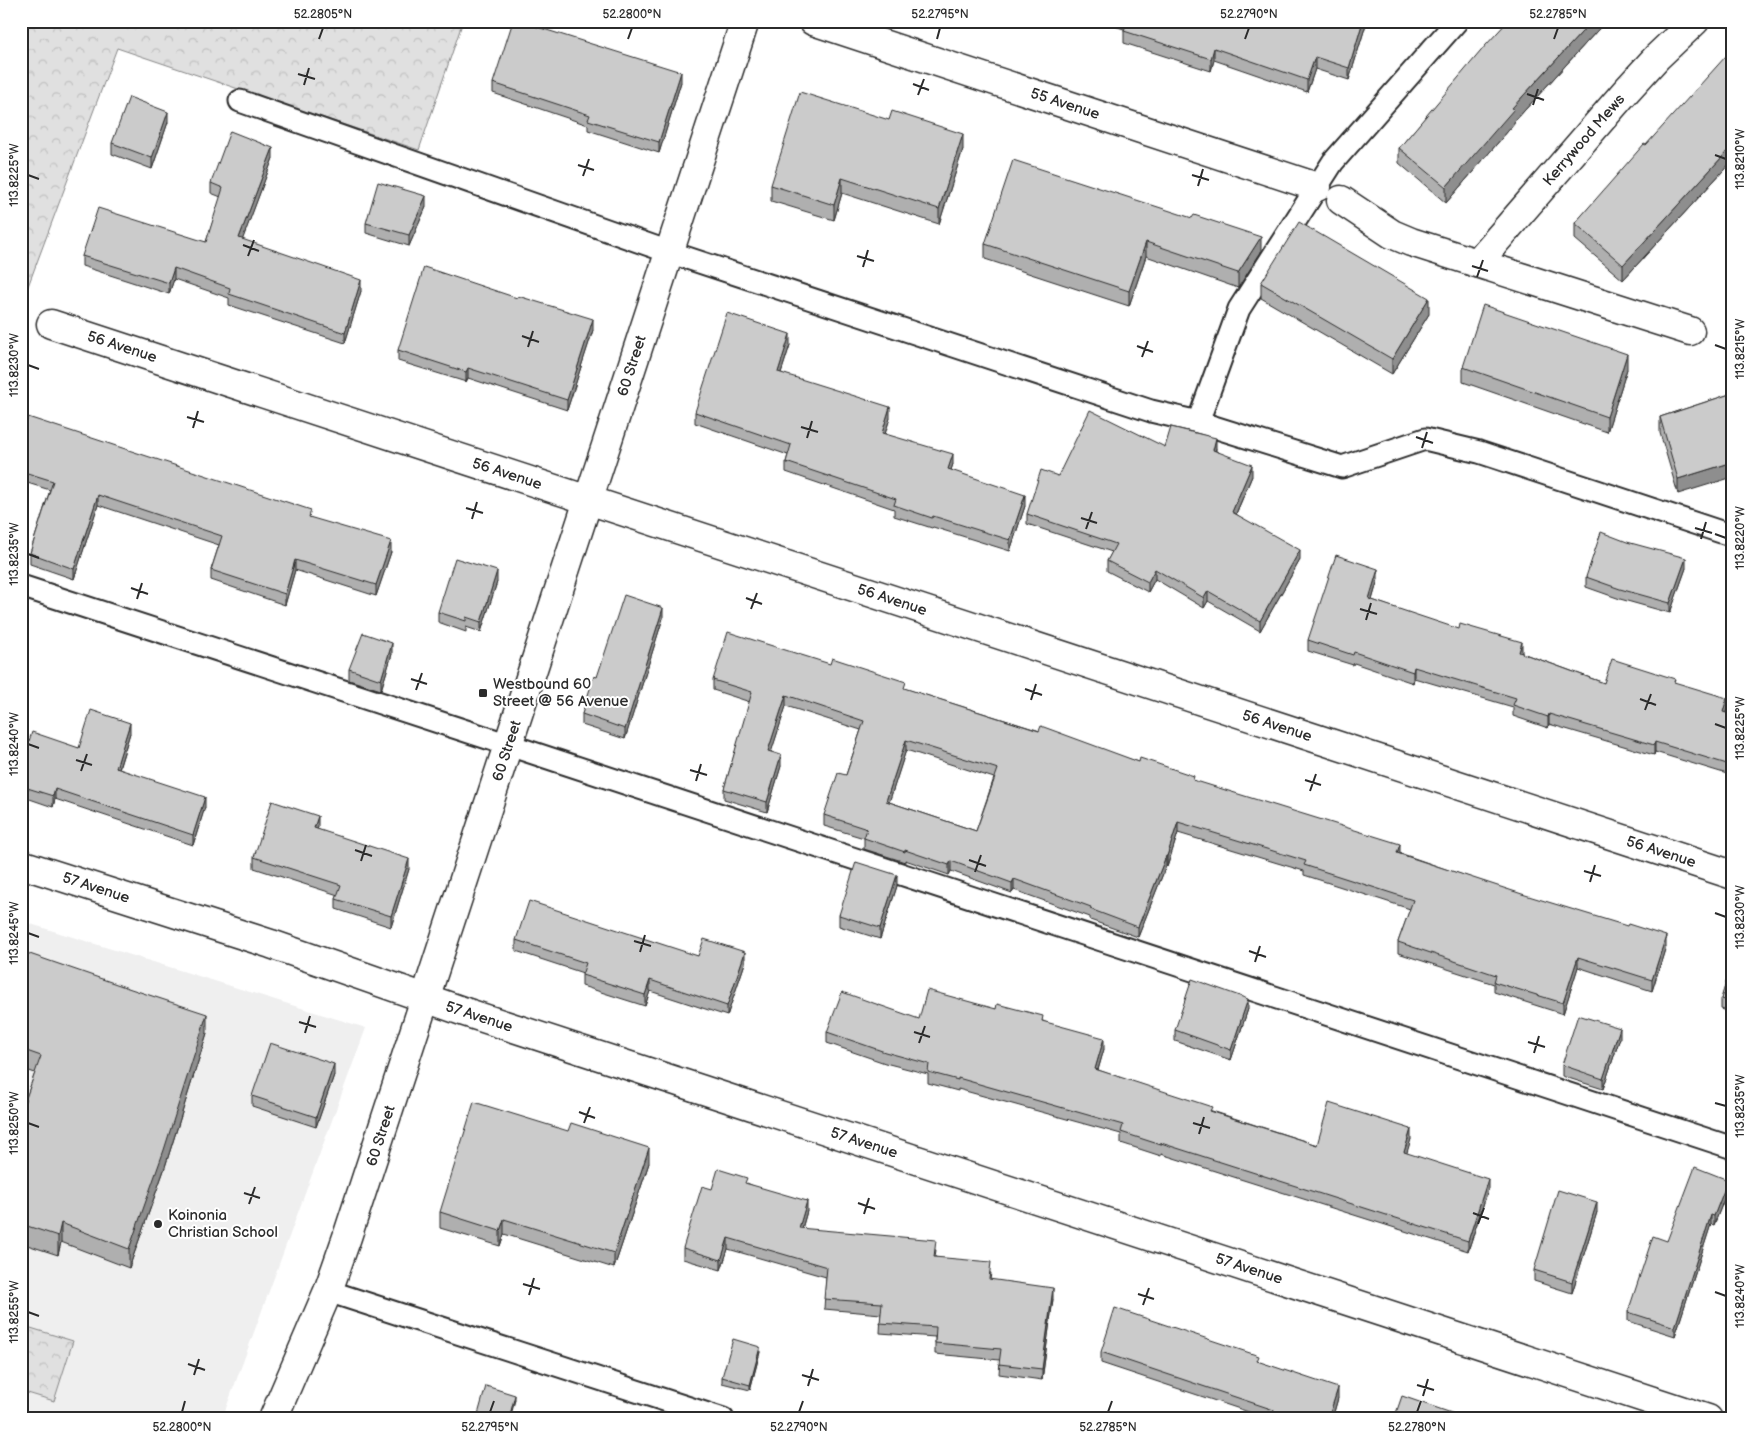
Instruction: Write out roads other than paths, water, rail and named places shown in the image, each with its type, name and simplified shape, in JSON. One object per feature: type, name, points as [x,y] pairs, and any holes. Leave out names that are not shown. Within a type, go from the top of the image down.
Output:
[{"type":"street","name":"60 Street","points":[[273,1419],[328,1292],[426,999],[745,21]]},
{"type":"street","name":"55 Avenue","points":[[813,21],[1317,187]]},
{"type":"street","name":"Kerrywood Mews","points":[[1478,263],[1626,91],[1694,21]]},
{"type":"street","points":[[1341,200],[1392,234],[1411,242],[1690,331]]},
{"type":"street","name":"56 Avenue","points":[[51,324],[1733,875]]},
{"type":"street","name":"57 Avenue","points":[[21,864],[271,944],[426,999],[1708,1419]]},
{"type":"lane","points":[[1198,422],[1240,309],[1317,187],[1334,162],[1457,21]]},
{"type":"lane","points":[[240,101],[669,252],[1142,408],[1198,422],[1342,467],[1425,439],[1479,452],[1733,536]]},
{"type":"lane","points":[[21,586],[1733,1148]]},
{"type":"lane","points":[[328,1292],[722,1419]]},
{"type":"place","name":"Westbound 60 Street @ 56 Avenue","points":[[483,693]]},
{"type":"place","name":"Koinonia Christian School","points":[[158,1224]]}]
